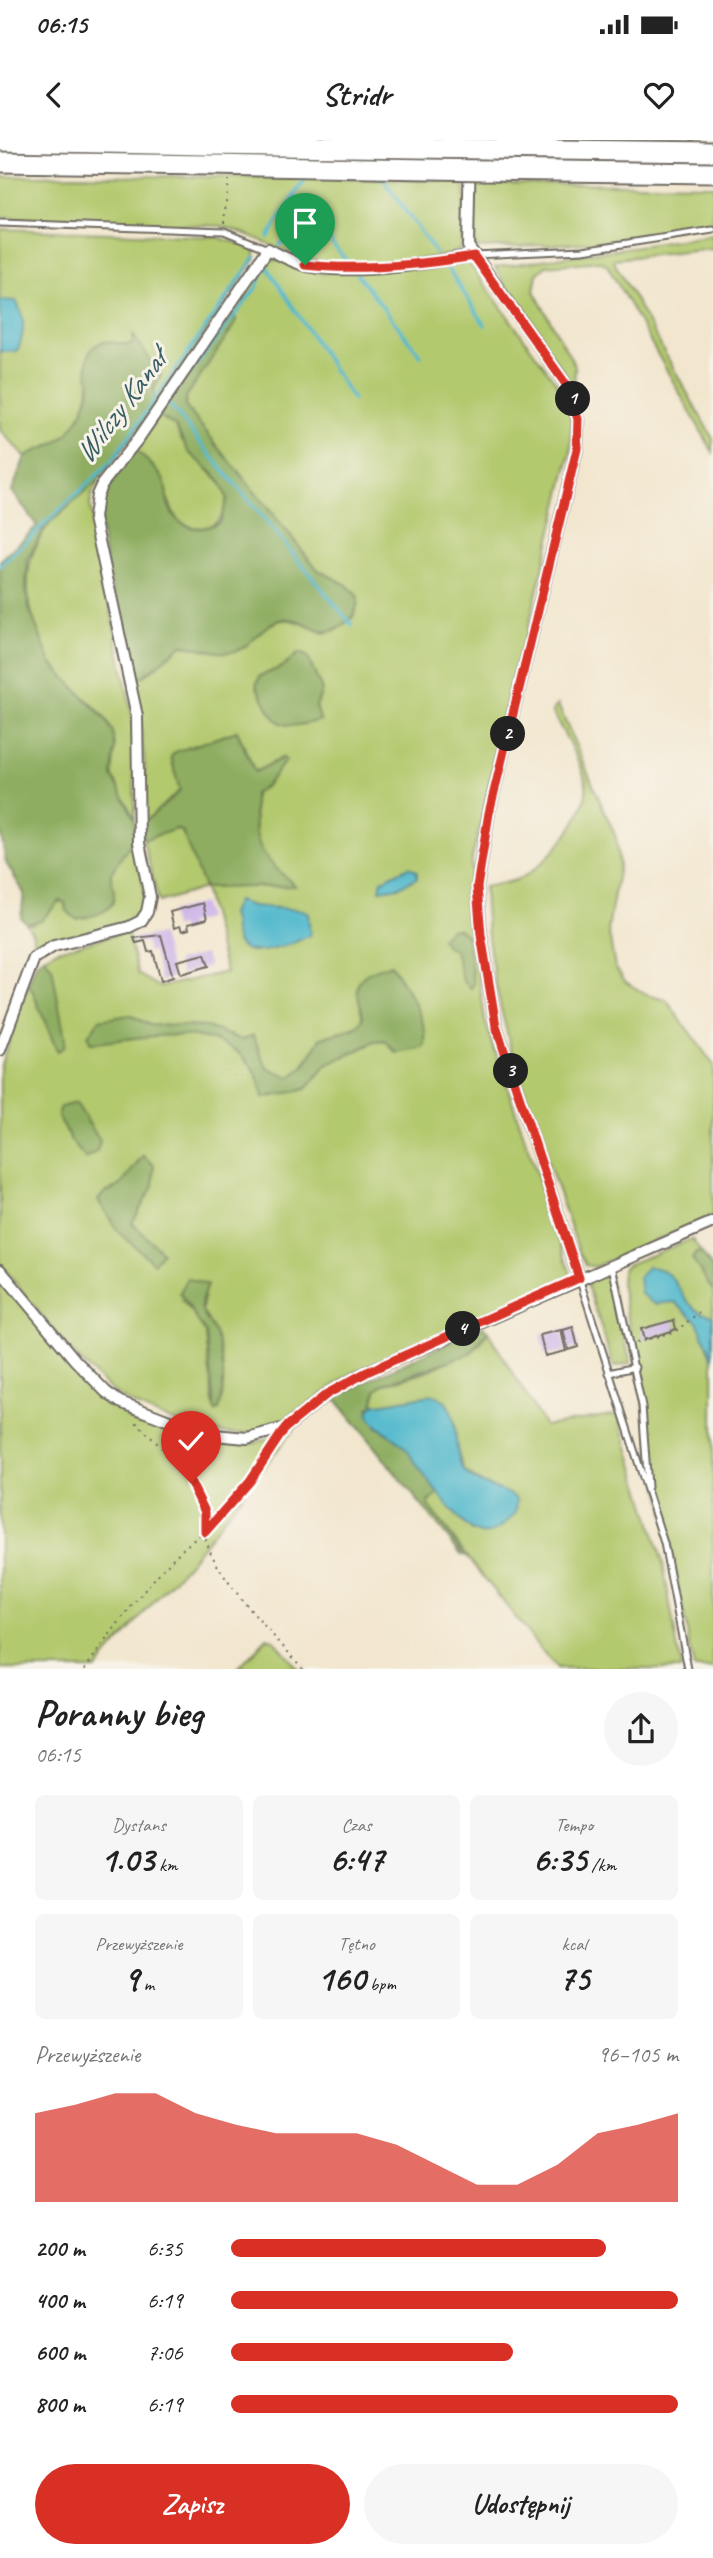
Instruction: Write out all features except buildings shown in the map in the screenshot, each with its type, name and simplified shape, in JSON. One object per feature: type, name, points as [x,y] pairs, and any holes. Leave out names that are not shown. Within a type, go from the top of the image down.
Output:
[{"type":"highway","points":[[0,141],[208,145],[478,144],[713,152]]},
{"type":"highway","points":[[0,162],[713,173]]},
{"type":"street","points":[[478,144],[468,246],[565,383],[578,419],[579,434],[574,460],[489,813],[477,887],[481,935],[496,1026],[579,1278]]},
{"type":"street","points":[[0,1050],[25,976],[40,952],[129,927],[141,921],[147,912],[150,897],[140,854],[137,716],[94,517],[97,495],[268,249],[305,265],[344,268],[432,262],[474,256]]},
{"type":"street","points":[[1,1272],[75,1360],[120,1402],[185,1428],[217,1436],[247,1438],[285,1428],[347,1382],[579,1278],[713,1222]]},
{"type":"lane","points":[[0,223],[224,231],[268,249]]},
{"type":"lane","points":[[474,256],[583,250],[713,230]]},
{"type":"lane","points":[[612,1266],[642,1406],[648,1493]]},
{"type":"lane","points":[[579,1278],[664,1543],[688,1669]]},
{"type":"lane","points":[[609,1373],[635,1367]]},
{"type":"path","points":[[224,231],[229,175]]},
{"type":"path","points":[[630,1345],[676,1331],[702,1311]]},
{"type":"path","points":[[120,1402],[199,1495],[205,1512],[207,1547],[216,1566],[303,1669]]},
{"type":"path","points":[[85,1669],[118,1622],[174,1558],[192,1538],[205,1532],[250,1481],[285,1428]]},
{"type":"green space","points":[[77,175],[465,181],[462,240],[460,249],[448,255],[356,264],[302,257],[221,226],[0,218],[0,177]]},
{"type":"green space","points":[[474,182],[713,185],[713,223],[603,242],[478,248],[472,239]]},
{"type":"green space","points":[[0,229],[217,237],[254,248],[256,258],[157,405],[152,394],[161,375],[133,336],[133,344],[119,344],[87,366],[87,397],[80,416],[68,433],[56,443],[25,457],[0,430]]},
{"type":"green space","points":[[713,235],[713,249],[615,259],[614,262],[713,439],[713,452],[607,265],[600,261],[546,266],[537,274],[534,291],[575,366],[574,387],[510,294],[495,267]]},
{"type":"green space","points":[[274,259],[317,273],[469,263],[566,396],[572,417],[571,452],[472,858],[469,905],[485,1021],[571,1275],[355,1372],[302,1410],[271,1428],[234,1434],[177,1422],[118,1395],[70,1350],[0,1264],[0,1067],[29,983],[64,1047],[52,968],[44,957],[57,950],[127,932],[138,974],[160,987],[226,972],[204,888],[159,902],[143,840],[176,829],[182,831],[205,888],[294,885],[265,855],[255,825],[254,794],[266,786],[282,758],[255,772],[237,731],[175,752],[171,757],[180,790],[143,823],[145,768],[135,675],[141,678],[182,645],[220,652],[235,651],[276,622],[291,620],[324,633],[338,629],[354,616],[347,585],[318,570],[185,406],[186,397],[234,324],[235,319],[229,312],[265,262]],"holes":[[[299,653],[307,656],[321,694],[316,706],[320,720],[260,676],[282,667]],[[360,1006],[396,1053],[385,1041],[375,1042],[326,1065],[306,1089],[264,1098],[257,1071],[238,1051],[196,1037],[153,1035],[130,1015],[149,1025],[207,1027],[242,1040],[267,1069],[290,1077],[299,1073],[321,1038],[359,1026],[363,1020]],[[143,1156],[153,1186],[132,1223],[162,1252],[99,1200],[105,1192],[120,1186]],[[204,1295],[202,1311],[209,1322],[213,1404],[206,1334],[202,1323],[182,1301]]]},
{"type":"green space","points":[[229,312],[236,319],[235,324],[186,397],[185,406],[318,570],[347,585],[358,597],[357,606],[344,624],[326,632],[288,619],[273,622],[246,646],[234,651],[219,652],[182,645],[141,678],[135,675],[112,587],[99,518],[100,504],[110,482],[134,449],[161,476],[171,512],[176,518],[189,527],[197,528],[220,521],[227,499],[219,479],[189,452],[176,427],[158,415]]},
{"type":"green space","points":[[133,335],[161,375],[154,390],[157,405],[100,479],[43,529],[28,560],[26,590],[29,608],[51,663],[106,720],[113,732],[115,747],[112,775],[135,820],[134,838],[111,873],[114,896],[113,902],[105,910],[76,919],[67,911],[65,903],[59,901],[41,921],[26,923],[21,918],[24,893],[6,863],[0,828],[0,561],[37,526],[12,491],[25,457],[64,437],[78,419],[89,389],[88,356],[91,350],[105,341],[132,344]]},
{"type":"green space","points":[[158,415],[176,427],[181,439],[226,490],[224,511],[213,524],[197,527],[177,520],[154,467],[134,449]]},
{"type":"green space","points":[[100,479],[91,496],[90,508],[133,720],[135,820],[113,778],[111,728],[101,713],[51,664],[40,639],[29,600],[31,558],[39,540],[64,508]]},
{"type":"green space","points":[[299,653],[307,656],[322,690],[316,706],[320,720],[285,725],[273,716],[256,685],[260,676],[282,667]]},
{"type":"green space","points":[[558,705],[616,837],[619,865],[608,929],[615,967],[626,982],[647,995],[666,1000],[713,1064],[713,1216],[594,1267],[586,1265],[580,1254],[518,1073],[495,981],[484,887],[517,880],[532,871],[566,835],[583,805],[585,779],[552,711]]},
{"type":"green space","points":[[237,731],[255,772],[282,758],[286,760],[266,786],[254,794],[255,825],[265,855],[295,886],[204,888],[182,831],[176,829],[143,840],[143,823],[180,791],[171,757],[175,752]]},
{"type":"green space","points":[[134,838],[143,883],[143,898],[138,911],[128,921],[114,927],[64,939],[37,951],[32,932],[26,923],[33,924],[59,901],[65,903],[114,896],[110,873]]},
{"type":"green space","points":[[457,928],[466,934],[474,984],[471,988],[463,981],[455,951],[446,946],[441,938],[450,929]]},
{"type":"green space","points":[[44,957],[52,968],[65,1038],[64,1047],[57,1051],[29,983],[36,963]]},
{"type":"green space","points":[[391,964],[421,1016],[424,1048],[397,1053],[385,1041],[374,1042],[326,1065],[306,1089],[263,1098],[255,1072],[241,1054],[221,1043],[198,1037],[145,1037],[90,1043],[88,1036],[99,1020],[130,1015],[149,1025],[207,1027],[242,1040],[253,1035],[267,1068],[290,1077],[304,1067],[321,1038],[350,1030],[362,1022],[358,995],[360,981],[368,973]]},
{"type":"green space","points":[[76,1103],[100,1141],[97,1151],[86,1159],[71,1141],[58,1116],[60,1107]]},
{"type":"green space","points":[[143,1156],[154,1165],[153,1186],[132,1223],[162,1252],[154,1263],[118,1232],[98,1200],[105,1192],[120,1186]]},
{"type":"green space","points":[[692,1239],[713,1269],[713,1669],[694,1669],[621,1283],[622,1271],[626,1265]]},
{"type":"green space","points":[[701,1252],[713,1269],[713,1291],[692,1259],[696,1253]]},
{"type":"green space","points":[[599,1276],[609,1277],[631,1363],[614,1367],[587,1284],[588,1280]]},
{"type":"green space","points":[[187,1278],[207,1285],[201,1308],[216,1335],[223,1372],[221,1402],[219,1410],[215,1412],[206,1334],[180,1293]]},
{"type":"green space","points":[[0,1280],[9,1286],[84,1378],[119,1406],[140,1418],[188,1436],[235,1443],[261,1441],[293,1430],[190,1561],[95,1669],[0,1669]]},
{"type":"green space","points":[[483,1326],[488,1332],[471,1353],[382,1385],[376,1390],[373,1405],[368,1408],[377,1427],[402,1443],[439,1493],[428,1503],[429,1507],[466,1556],[461,1554],[334,1397]]},
{"type":"green space","points":[[488,1332],[545,1426],[618,1414],[663,1563],[681,1669],[556,1669],[429,1507],[428,1503],[439,1493],[473,1532],[503,1491],[484,1485],[465,1471],[456,1448],[454,1422],[440,1397],[432,1395],[373,1405],[376,1390],[382,1385],[430,1370],[478,1347]]},
{"type":"green space","points":[[267,1638],[274,1640],[297,1669],[238,1669]]},
{"type":"water","points":[[0,300],[16,301],[22,314],[23,332],[17,351],[0,352]]},
{"type":"water","points":[[409,867],[417,871],[417,878],[399,887],[380,890],[382,880]]},
{"type":"water","points":[[237,901],[252,906],[303,910],[308,913],[310,935],[271,950],[250,951],[242,947],[235,938],[231,914]]},
{"type":"water","points":[[647,1267],[668,1274],[692,1306],[713,1315],[713,1359],[697,1321],[675,1302],[654,1304],[641,1294],[639,1277]]},
{"type":"water","points":[[432,1395],[442,1399],[453,1416],[457,1450],[464,1470],[476,1481],[517,1499],[516,1513],[500,1528],[490,1533],[480,1534],[462,1522],[440,1497],[406,1449],[375,1424],[368,1413],[373,1405]]},
{"type":"waterway","name":"Wilczy Kanał","points":[[268,237],[309,174]]},
{"type":"waterway","points":[[381,177],[435,252]]},
{"type":"waterway","points":[[295,197],[346,260]]},
{"type":"waterway","points":[[280,245],[307,211]]},
{"type":"waterway","name":"Wilczy Kanał","points":[[0,566],[111,462],[255,257]]},
{"type":"waterway","points":[[266,265],[353,400]]},
{"type":"waterway","points":[[189,374],[256,288],[266,265]]},
{"type":"waterway","points":[[447,267],[485,325]]},
{"type":"waterway","points":[[357,274],[421,356]]},
{"type":"waterway","points":[[167,402],[352,625]]},
{"type":"route","points":[[191,1483],[205,1512],[205,1532],[250,1481],[285,1428],[327,1394],[367,1372],[579,1278],[496,1026],[489,994],[477,887],[480,852],[577,449],[578,419],[573,398],[474,256],[432,262],[344,268],[305,265]]}]
